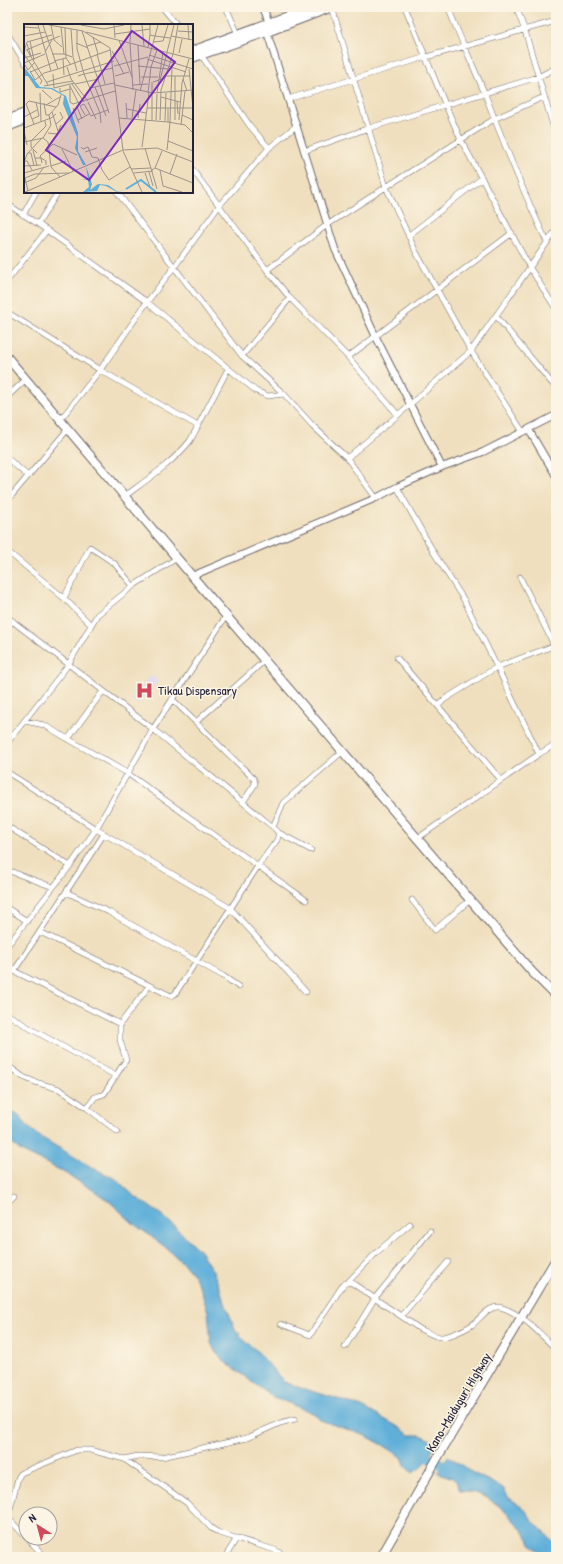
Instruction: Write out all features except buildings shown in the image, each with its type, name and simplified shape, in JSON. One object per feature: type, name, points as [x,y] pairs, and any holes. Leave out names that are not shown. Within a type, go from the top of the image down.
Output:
[{"type":"main road","points":[[193,52],[312,7]]},
{"type":"main road","points":[[193,52],[201,55],[332,7]]},
{"type":"main road","points":[[7,120],[24,113]]},
{"type":"main road","points":[[7,127],[24,120]]},
{"type":"main road","points":[[7,357],[226,616],[532,972],[556,996]]},
{"type":"main road","name":"Kano-Maiduguri Highway","points":[[381,1557],[442,1450],[556,1259]]},
{"type":"street","points":[[162,7],[176,24]]},
{"type":"street","points":[[226,7],[238,34]]},
{"type":"street","points":[[263,7],[269,23],[267,32],[335,249],[376,337],[442,467]]},
{"type":"street","points":[[332,7],[386,187],[408,236],[471,351],[556,476]]},
{"type":"street","points":[[405,7],[445,104],[462,140],[530,268],[556,308]]},
{"type":"street","points":[[448,7],[484,92],[512,166],[547,242]]},
{"type":"street","points":[[516,7],[525,31],[556,136]]},
{"type":"street","points":[[288,99],[426,57],[525,31],[556,21]]},
{"type":"street","points":[[7,33],[24,61]]},
{"type":"street","points":[[201,55],[250,126],[269,148]]},
{"type":"street","points":[[304,151],[369,128],[484,92],[538,77],[556,68]]},
{"type":"street","points":[[267,270],[327,225],[494,119],[544,97]]},
{"type":"street","points":[[60,420],[100,370],[147,302],[219,206],[269,148],[296,126]]},
{"type":"street","points":[[193,170],[267,270],[290,298],[348,358],[398,416]]},
{"type":"street","points":[[408,236],[482,178]]},
{"type":"street","points":[[23,215],[35,193]]},
{"type":"street","points":[[38,224],[57,193]]},
{"type":"street","points":[[118,193],[175,266],[242,356],[284,394],[313,426],[347,458],[376,498]]},
{"type":"street","points":[[7,204],[47,230],[147,302],[262,395],[268,396],[284,394]]},
{"type":"street","points":[[7,282],[47,230]]},
{"type":"street","points":[[347,458],[398,416],[471,351],[556,230]]},
{"type":"street","points":[[348,358],[438,291],[512,233]]},
{"type":"street","points":[[242,356],[290,298]]},
{"type":"street","points":[[7,312],[100,370],[198,426]]},
{"type":"street","points":[[496,316],[556,388]]},
{"type":"street","points":[[125,496],[168,464],[190,441],[228,369]]},
{"type":"street","points":[[7,397],[26,379]]},
{"type":"street","points":[[192,576],[376,498],[398,486],[442,467],[483,452],[556,415]]},
{"type":"street","points":[[7,500],[68,429]]},
{"type":"street","points":[[7,458],[28,476]]},
{"type":"street","points":[[398,486],[422,533],[464,600],[538,754]]},
{"type":"street","points":[[64,598],[90,547],[114,563],[133,586]]},
{"type":"street","points":[[7,551],[64,598],[91,625]]},
{"type":"street","points":[[7,743],[68,665],[97,615],[105,607],[133,586],[177,558]]},
{"type":"street","points":[[438,706],[445,699],[497,667],[555,646],[520,577]]},
{"type":"street","points":[[7,946],[70,866],[96,829],[153,729],[226,616]]},
{"type":"street","points":[[7,617],[153,729],[279,833],[311,850]]},
{"type":"street","points":[[7,627],[13,621]]},
{"type":"street","points":[[397,658],[502,780]]},
{"type":"street","points":[[196,722],[265,660]]},
{"type":"street","points":[[68,739],[103,691]]},
{"type":"street","points":[[172,699],[254,779],[255,784],[243,802]]},
{"type":"street","points":[[25,721],[44,725],[127,773],[306,900]]},
{"type":"street","points":[[418,838],[538,754],[556,744]]},
{"type":"street","points":[[273,827],[283,802],[343,751]]},
{"type":"street","points":[[8,774],[104,834],[230,908],[306,992]]},
{"type":"street","points":[[7,826],[70,866]]},
{"type":"street","points":[[40,932],[171,996],[175,994],[230,908],[277,840],[279,833]]},
{"type":"street","points":[[104,834],[14,971],[120,1024]]},
{"type":"street","points":[[7,870],[53,887]]},
{"type":"street","points":[[66,892],[109,912],[223,976],[239,987]]},
{"type":"street","points":[[412,900],[435,930],[470,900]]},
{"type":"street","points":[[7,908],[27,921]]},
{"type":"street","points":[[87,1108],[95,1097],[104,1094],[126,1060],[120,1040],[120,1024],[148,986]]},
{"type":"street","points":[[7,1014],[29,1028],[116,1076]]},
{"type":"street","points":[[7,1065],[23,1077],[59,1090],[87,1108],[118,1132]]},
{"type":"street","points":[[7,1204],[14,1196]]},
{"type":"street","points":[[282,1324],[310,1335],[343,1284],[348,1282],[376,1253],[410,1224]]},
{"type":"street","points":[[345,1347],[375,1298],[430,1232]]},
{"type":"street","points":[[401,1316],[448,1262]]},
{"type":"street","points":[[348,1282],[352,1283],[431,1335],[442,1338],[453,1334],[472,1325],[492,1308],[501,1307],[522,1317],[556,1349]]},
{"type":"street","points":[[124,1459],[138,1456],[162,1457],[247,1438],[280,1424],[295,1420]]},
{"type":"street","points":[[18,1528],[7,1518],[18,1478],[21,1473],[77,1450],[90,1450],[124,1459],[187,1503],[211,1528],[219,1533],[275,1550],[287,1557]]},
{"type":"street","points":[[225,1557],[237,1538]]},
{"type":"street","points":[[35,1546],[45,1557]]},
{"type":"shaded area","name":"Tikau Dispensary","points":[[151,676],[158,681],[138,705],[131,699]]},
{"type":"water","points":[[7,1109],[19,1116],[30,1129],[39,1136],[93,1168],[116,1179],[133,1195],[163,1216],[200,1251],[213,1271],[235,1329],[246,1342],[257,1351],[284,1382],[362,1407],[410,1435],[420,1435],[431,1440],[434,1447],[423,1466],[412,1473],[406,1467],[402,1457],[383,1445],[366,1436],[320,1420],[313,1413],[271,1396],[224,1361],[216,1353],[211,1343],[208,1312],[195,1277],[182,1262],[164,1246],[134,1224],[110,1202],[58,1169],[21,1151],[7,1140]]},
{"type":"water","points":[[448,1456],[473,1473],[503,1488],[509,1498],[523,1507],[533,1521],[556,1544],[556,1557],[544,1557],[516,1523],[496,1503],[480,1495],[460,1490],[456,1481],[451,1477],[438,1473]]},
{"type":"waterway","points":[[415,1450],[456,1472]]},
{"type":"place","name":"Tikau Dispensary","points":[[145,690]]}]
